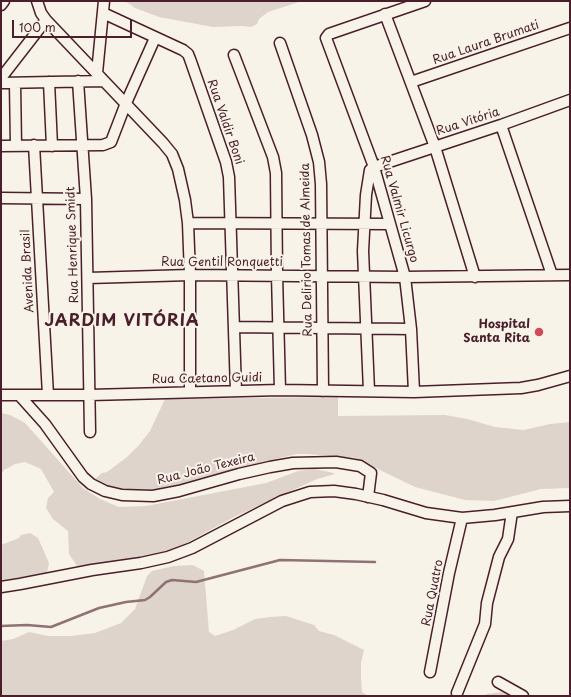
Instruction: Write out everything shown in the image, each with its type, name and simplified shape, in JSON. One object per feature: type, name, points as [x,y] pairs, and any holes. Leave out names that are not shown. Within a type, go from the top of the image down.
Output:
[{"type":"street","points":[[1,5],[4,1]]},
{"type":"street","points":[[101,77],[104,1]]},
{"type":"street","points":[[425,1],[385,14],[435,146],[475,276]]},
{"type":"street","points":[[38,2],[46,20],[163,143],[172,154],[178,169],[185,200],[188,223],[190,275],[190,392]]},
{"type":"street","name":"Rua Valdir Boni","points":[[103,13],[183,50],[188,54],[190,59],[228,170],[232,223],[236,391]]},
{"type":"street","name":"Rua Valmir Licurgo","points":[[385,14],[329,34],[326,40],[374,167],[405,277],[414,392]]},
{"type":"street","points":[[1,78],[46,20]]},
{"type":"street","name":"Rua Laura Brumati","points":[[411,82],[570,28]]},
{"type":"street","points":[[1,146],[81,146],[103,145],[111,142],[155,38]]},
{"type":"street","name":"Rua Delirio Tomas de Almeida","points":[[280,43],[317,149],[321,173],[323,391]]},
{"type":"street","points":[[234,55],[275,163],[277,182],[277,276],[280,390]]},
{"type":"street","points":[[1,84],[15,82],[78,82],[101,77]]},
{"type":"street","points":[[15,82],[16,146]]},
{"type":"street","points":[[49,82],[52,146]]},
{"type":"street","name":"Rua Henrique Smidt","points":[[78,82],[81,146],[86,199],[90,432]]},
{"type":"street","name":"Rua Vitória","points":[[374,167],[501,125],[570,100]]},
{"type":"street","points":[[501,125],[552,275]]},
{"type":"street","name":"Avenida Brasil","points":[[34,145],[48,394]]},
{"type":"street","points":[[369,391],[364,276],[364,224],[368,175],[370,170],[374,167]]},
{"type":"street","points":[[1,198],[86,199]]},
{"type":"street","points":[[188,223],[390,224]]},
{"type":"street","name":"Rua Gentil Ronquetti","points":[[88,278],[190,275],[322,275],[405,277],[570,275]]},
{"type":"street","points":[[234,327],[410,329]]},
{"type":"street","name":"Rua Caetano Guidi","points":[[1,395],[90,395],[280,390],[414,392],[521,388],[570,376]]},
{"type":"street","name":"Rua João Texeira","points":[[19,395],[45,424],[83,477],[91,484],[105,492],[122,495],[153,496],[179,491],[270,467],[294,463],[336,462],[360,466],[371,473],[368,497]]},
{"type":"street","points":[[1,587],[168,557],[192,548],[282,501],[298,495],[320,491],[334,491],[368,497],[426,513],[462,518],[568,504]]},
{"type":"street","points":[[457,693],[485,624],[487,603],[499,557],[508,539],[512,512]]},
{"type":"street","name":"Rua Quatro","points":[[430,672],[449,573],[462,518]]},
{"type":"street","points":[[498,682],[522,696]]},
{"type":"shaded area","points":[[125,1],[316,1],[299,2],[268,12],[259,19],[257,24],[251,27],[213,27],[159,17],[135,8]]},
{"type":"shaded area","points":[[338,397],[338,416],[445,415],[467,419],[495,427],[524,430],[550,424],[570,422],[570,488],[541,489],[494,501],[465,500],[415,487],[355,458],[307,454],[296,454],[276,459],[164,492],[133,492],[113,489],[94,480],[127,457],[139,445],[150,431],[165,399]]},
{"type":"shaded area","points":[[1,413],[10,415],[25,423],[83,488],[100,499],[119,507],[146,506],[266,483],[298,471],[314,469],[335,474],[317,479],[234,517],[179,547],[143,558],[77,566],[69,554],[68,531],[53,519],[46,508],[48,498],[54,492],[41,469],[25,462],[15,464],[4,470],[1,475]]},
{"type":"shaded area","points":[[30,533],[38,538],[49,563],[47,573],[1,580],[1,545],[19,538],[21,535]]},
{"type":"shaded area","points":[[193,565],[204,571],[209,632],[215,636],[233,630],[255,619],[270,617],[286,616],[314,625],[319,631],[334,635],[364,650],[361,663],[362,692],[368,696],[1,696],[1,641],[13,639],[29,632],[48,636],[71,636],[95,633],[121,623],[135,609],[147,576],[152,571],[174,566]]},
{"type":"shaded area","points":[[502,692],[517,696],[484,696],[487,694]]},
{"type":"waterway","points":[[1,626],[27,625],[51,627],[99,608],[126,602],[145,600],[166,582],[172,580],[196,582],[280,560],[375,562]]},
{"type":"place","name":"Hospital Santa Rita","points":[[539,332]]},
{"type":"district","name":"JARDIM VITÓRIA","points":[[122,322]]}]
